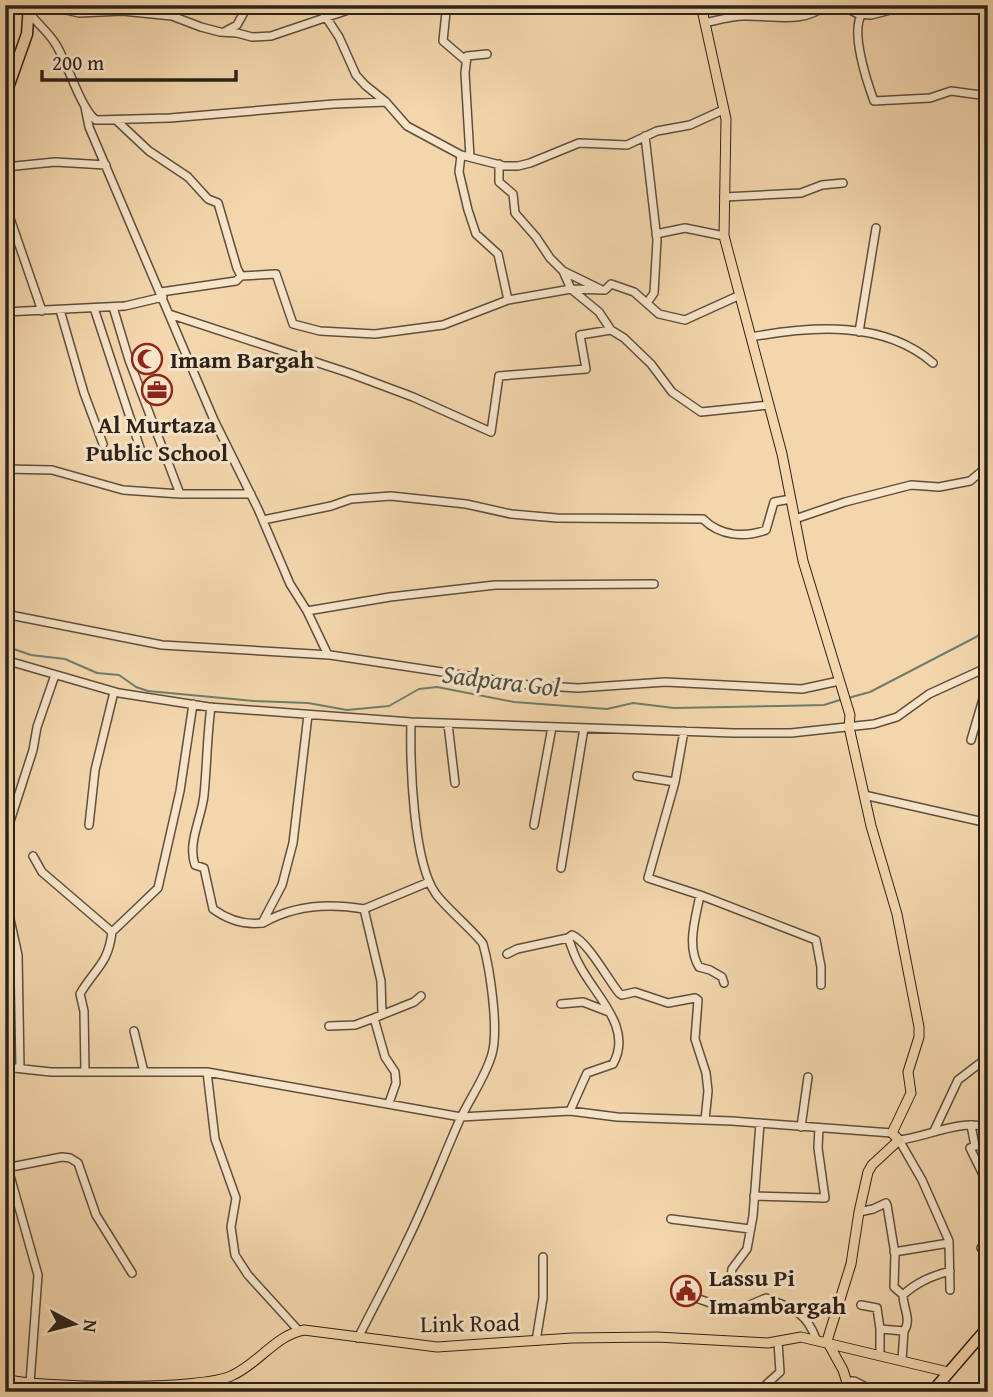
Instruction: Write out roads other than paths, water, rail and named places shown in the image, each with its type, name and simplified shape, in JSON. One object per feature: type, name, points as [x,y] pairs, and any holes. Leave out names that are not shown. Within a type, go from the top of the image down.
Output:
[{"type":"highway","points":[[5,96],[27,34],[30,9]]},
{"type":"highway","points":[[932,1392],[988,1327]]},
{"type":"main road","points":[[701,5],[726,120],[724,236],[782,454],[803,561],[850,715],[849,727],[864,795],[897,914],[919,1027],[919,1037],[908,1072],[911,1093],[895,1137],[867,1172],[851,1265],[827,1341],[848,1381],[850,1392]]},
{"type":"main road","name":"Link Road","points":[[299,1331],[317,1330],[358,1338],[437,1347],[572,1338],[676,1337],[778,1342],[801,1337],[827,1341],[948,1372]]},
{"type":"main road","points":[[5,1379],[30,1382],[151,1384],[215,1381],[232,1376],[286,1336],[299,1331]]},
{"type":"street","points":[[45,5],[74,12],[122,11],[173,16],[201,27],[251,37],[271,36],[363,5]]},
{"type":"street","points":[[173,16],[185,5]]},
{"type":"street","points":[[224,32],[237,25],[248,5]]},
{"type":"street","points":[[318,5],[339,37],[356,75],[386,102],[407,127],[470,158],[518,166],[579,143],[627,145],[657,131],[690,125],[723,110]]},
{"type":"street","points":[[434,5],[446,12],[443,41],[464,59]]},
{"type":"street","points":[[705,23],[742,15],[790,18],[806,16],[818,12],[826,5]]},
{"type":"street","points":[[841,5],[871,15],[898,8],[927,5]]},
{"type":"street","points":[[30,9],[55,43],[77,86],[89,127],[214,420],[251,494],[290,584],[307,611],[328,655]]},
{"type":"street","points":[[862,14],[857,24],[866,83],[874,101],[930,98],[951,91],[988,96]]},
{"type":"street","points":[[470,158],[465,74],[467,56],[487,54]]},
{"type":"street","points":[[85,107],[96,120],[116,120],[386,102]]},
{"type":"street","points":[[116,120],[149,151],[188,177],[208,199],[218,203],[241,276]]},
{"type":"street","points":[[645,136],[656,233],[654,293],[646,303]]},
{"type":"street","points":[[461,155],[459,172],[468,210],[476,234],[498,254],[508,300]]},
{"type":"street","points":[[5,167],[55,162],[106,165]]},
{"type":"street","points":[[499,164],[499,182],[513,194],[515,213],[550,258],[564,271],[602,290]]},
{"type":"street","points":[[723,197],[802,193],[822,185],[843,183]]},
{"type":"street","points":[[5,204],[43,311]]},
{"type":"street","points":[[656,233],[685,228],[724,236]]},
{"type":"street","points":[[859,332],[876,228]]},
{"type":"street","points":[[564,271],[571,289],[599,312],[611,330],[624,338],[651,364],[672,391],[701,412],[769,405]]},
{"type":"street","points":[[5,312],[113,307],[236,281],[241,276],[276,274],[293,324],[342,334],[375,334],[443,325],[508,300],[571,289],[605,290],[611,284],[634,292],[659,314],[685,320],[740,295]]},
{"type":"street","points":[[113,307],[129,360],[180,494]]},
{"type":"street","points":[[94,308],[141,451]]},
{"type":"street","points":[[60,310],[84,393],[103,444]]},
{"type":"street","points":[[169,314],[349,373],[413,397],[491,432],[499,376],[586,369],[580,335],[611,330]]},
{"type":"street","points":[[751,337],[792,330],[859,332],[894,339],[918,351],[933,363]]},
{"type":"street","points":[[795,519],[845,502],[911,485],[939,487],[970,481],[988,466]]},
{"type":"street","points":[[5,469],[52,470],[123,490],[180,494],[251,494]]},
{"type":"street","points":[[263,520],[331,506],[351,499],[391,496],[557,518],[703,519],[711,527],[738,535],[766,530],[774,502],[791,499]]},
{"type":"street","points":[[307,611],[390,597],[495,586],[654,584]]},
{"type":"street","points":[[5,614],[162,645],[328,655],[528,685],[578,688],[665,682],[802,689],[840,683]]},
{"type":"street","points":[[5,660],[114,692],[211,707],[448,724],[791,733],[874,724],[897,716],[929,694],[988,667]]},
{"type":"street","points":[[6,834],[55,675]]},
{"type":"street","points":[[971,740],[988,682]]},
{"type":"street","points":[[89,825],[95,770],[114,692]]},
{"type":"street","points":[[85,1072],[84,1011],[80,994],[105,961],[112,932],[158,888],[180,791],[193,704]]},
{"type":"street","points":[[211,707],[204,799],[192,857],[195,864],[204,868],[213,909],[235,921],[262,923],[288,910],[323,906],[364,909],[429,882]]},
{"type":"street","points":[[262,923],[282,885],[293,843],[308,715]]},
{"type":"street","points":[[358,1338],[407,1241],[461,1117],[492,1054],[489,965],[480,939],[468,930],[437,896],[429,882],[416,828],[411,722]]},
{"type":"street","points":[[448,724],[455,783]]},
{"type":"street","points":[[534,825],[552,727]]},
{"type":"street","points":[[561,868],[584,728]]},
{"type":"street","points":[[684,731],[675,782],[648,878],[816,940],[821,985]]},
{"type":"street","points":[[637,776],[675,782]]},
{"type":"street","points":[[864,795],[988,823]]},
{"type":"street","points":[[33,856],[42,872],[112,932]]},
{"type":"street","points":[[700,895],[693,936],[693,954],[699,967],[722,976],[724,983]]},
{"type":"street","points":[[5,897],[8,922],[18,956],[20,1068]]},
{"type":"street","points":[[364,909],[381,981],[378,1016],[385,1057],[394,1072],[396,1083],[389,1103]]},
{"type":"street","points":[[507,954],[572,935],[577,937],[619,993],[635,992],[668,1003],[680,999],[698,1000],[695,1039],[706,1073],[708,1091],[705,1119]]},
{"type":"street","points":[[568,938],[579,965],[610,1013],[619,1037],[615,1061],[609,1066],[587,1073],[570,1111]]},
{"type":"street","points":[[329,1026],[355,1025],[414,1002],[421,996]]},
{"type":"street","points":[[561,1004],[583,1002],[610,1013]]},
{"type":"street","points":[[134,1031],[144,1072]]},
{"type":"street","points":[[934,1131],[958,1080],[988,1057]]},
{"type":"street","points":[[5,1067],[51,1072],[207,1072],[461,1117],[570,1111],[617,1117],[760,1123],[895,1137],[971,1125],[987,1126]]},
{"type":"street","points":[[207,1072],[215,1139],[236,1198],[231,1227],[235,1255],[248,1275],[299,1331]]},
{"type":"street","points":[[801,1127],[808,1077]]},
{"type":"street","points":[[731,1278],[732,1269],[747,1249],[760,1123]]},
{"type":"street","points":[[971,1125],[975,1146]]},
{"type":"street","points":[[754,1196],[825,1198],[818,1148],[819,1128]]},
{"type":"street","points":[[895,1137],[922,1180],[949,1243],[950,1290]]},
{"type":"street","points":[[988,1150],[985,1144],[970,1148],[988,1185]]},
{"type":"street","points":[[6,1167],[62,1157],[78,1163],[96,1215],[132,1273]]},
{"type":"street","points":[[5,1158],[38,1275],[30,1382]]},
{"type":"street","points":[[859,1212],[886,1203],[894,1252],[894,1287],[903,1295]]},
{"type":"street","points":[[671,1219],[750,1229]]},
{"type":"street","points":[[894,1252],[949,1243]]},
{"type":"street","points":[[536,1341],[543,1298],[543,1257]]},
{"type":"street","points":[[902,1360],[904,1331],[908,1320],[903,1295],[913,1285],[950,1271]]},
{"type":"street","points":[[690,1296],[740,1309],[766,1298],[801,1313],[810,1324],[816,1339]]},
{"type":"street","points":[[861,1305],[877,1308],[880,1354]]},
{"type":"street","points":[[880,1329],[904,1331]]},
{"type":"street","points":[[758,1392],[780,1372],[778,1342]]},
{"type":"street","points":[[848,1381],[854,1381],[876,1392]]},
{"type":"waterway","name":"Sadpara Gol","points":[[848,698],[870,692],[976,637],[988,628]]},
{"type":"waterway","name":"Sadpara Gol","points":[[5,646],[31,655],[65,659],[97,673],[119,675],[136,687],[148,691],[308,703],[347,710],[389,706],[419,689],[437,687],[514,702],[607,709],[633,703],[674,708],[824,705],[843,699]]},
{"type":"place","name":"Imam Bargah","points":[[147,359]]},
{"type":"place","name":"Al Murtaza Public School","points":[[157,390]]},
{"type":"place","name":"Lassu Pi Imambargah","points":[[686,1291]]}]
